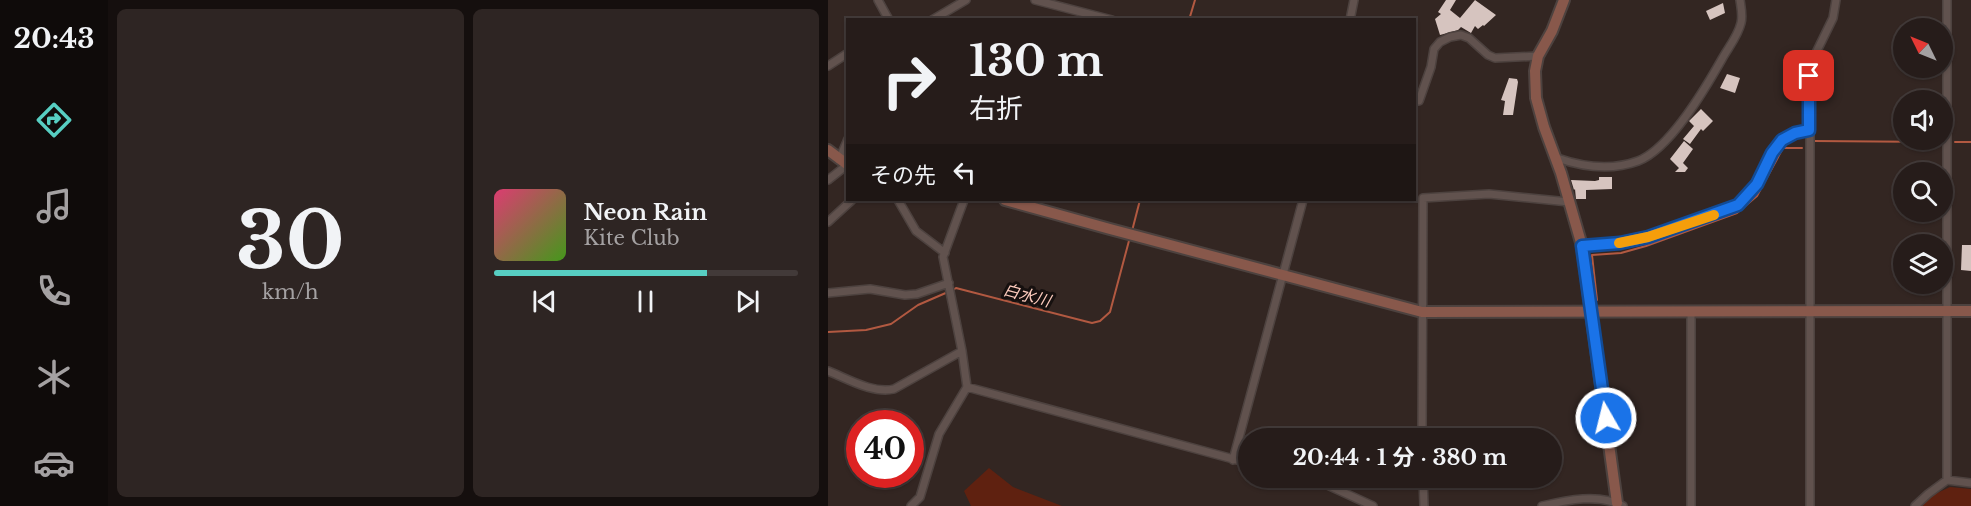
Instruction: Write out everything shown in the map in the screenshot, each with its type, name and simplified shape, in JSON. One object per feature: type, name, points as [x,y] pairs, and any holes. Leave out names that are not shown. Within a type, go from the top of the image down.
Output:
[{"type":"street","points":[[878,0],[888,18]]},
{"type":"street","points":[[935,18],[966,0]]},
{"type":"street","points":[[1035,0],[1104,18]]},
{"type":"street","points":[[1350,18],[1354,0]]},
{"type":"street","points":[[1542,506],[1565,500],[1584,499],[1620,505],[1582,246],[1557,158],[1544,127],[1536,98],[1535,71],[1538,56],[1552,31],[1564,0]]},
{"type":"street","points":[[1557,158],[1577,165],[1610,167],[1639,161],[1652,153],[1684,119],[1699,99],[1737,34],[1742,20],[1740,0]]},
{"type":"street","points":[[1810,506],[1810,69],[1833,18],[1836,0]]},
{"type":"street","points":[[1947,0],[1947,480]]},
{"type":"street","points":[[1416,99],[1419,100],[1431,67],[1434,49],[1440,42],[1450,37],[1461,35],[1469,38],[1488,55],[1495,58],[1538,56]]},
{"type":"street","points":[[828,66],[846,54]]},
{"type":"street","points":[[1582,246],[1620,243],[1648,237],[1738,205],[1757,184],[1772,153],[1782,140],[1795,133],[1809,130]]},
{"type":"street","points":[[828,150],[844,163],[828,180]]},
{"type":"street","points":[[1422,428],[1423,198],[1489,194],[1569,202]]},
{"type":"street","points":[[828,222],[851,201]]},
{"type":"street","points":[[899,201],[916,231],[945,253]]},
{"type":"street","points":[[911,506],[920,497],[939,434],[967,387],[943,257],[964,201]]},
{"type":"street","points":[[1009,201],[1422,312],[1971,311]]},
{"type":"street","points":[[1233,460],[1303,201]]},
{"type":"street","points":[[828,293],[870,289],[905,295],[917,294],[949,283]]},
{"type":"street","points":[[1691,312],[1691,506]]},
{"type":"street","points":[[828,371],[870,388],[885,391],[894,389],[962,351]]},
{"type":"street","points":[[967,387],[1238,461]]},
{"type":"street","points":[[1915,506],[1947,480],[1971,483]]},
{"type":"street","points":[[1334,488],[1373,506]]},
{"type":"street","points":[[1423,488],[1424,506]]},
{"type":"shaded area","points":[[989,468],[1013,487],[1062,506],[971,506],[964,491]]},
{"type":"shaded area","points":[[1950,487],[1971,489],[1971,506],[1922,506],[1933,495]]},
{"type":"building","points":[[1446,0],[1456,0],[1450,10],[1460,18],[1475,0],[1496,15],[1484,26],[1478,29],[1475,26],[1471,33],[1461,27],[1440,35],[1435,19],[1441,14],[1438,12]]},
{"type":"building","points":[[1723,3],[1725,13],[1710,20],[1706,11]]},
{"type":"building","points":[[1727,74],[1740,78],[1735,93],[1720,88]]},
{"type":"building","points":[[1509,78],[1517,79],[1518,82],[1513,115],[1503,115],[1505,101],[1501,100]]},
{"type":"building","points":[[1701,109],[1713,121],[1703,131],[1701,129],[1690,144],[1683,139],[1694,126],[1689,121]]},
{"type":"building","points":[[1684,141],[1693,149],[1683,163],[1688,168],[1685,172],[1675,172],[1679,168],[1670,159]]},
{"type":"building","points":[[1599,177],[1612,177],[1612,189],[1586,190],[1586,199],[1576,199],[1571,180],[1595,181],[1599,180]]},
{"type":"building","points":[[1962,245],[1971,245],[1971,271],[1961,270]]},
{"type":"waterway","name":"白水川","points":[[1190,18],[1195,0]]},
{"type":"waterway","points":[[1814,141],[1893,142]]},
{"type":"waterway","points":[[1955,142],[1971,142]]},
{"type":"waterway","points":[[1597,300],[1592,255],[1621,253],[1646,246],[1737,213],[1757,196],[1783,148],[1802,148]]},
{"type":"waterway","name":"白水川","points":[[1132,231],[1140,201]]},
{"type":"waterway","name":"白水川","points":[[953,290],[956,288],[1092,323],[1100,321],[1110,312],[1130,237]]},
{"type":"waterway","name":"白水川","points":[[828,332],[866,330],[891,324],[918,305],[948,292]]},
{"type":"slow traffic","points":[[1619,243],[1648,237],[1714,215]]},
{"type":"route","points":[[1606,418],[1582,246],[1620,243],[1648,237],[1738,205],[1757,184],[1772,153],[1782,140],[1795,133],[1809,130],[1809,76]]}]
